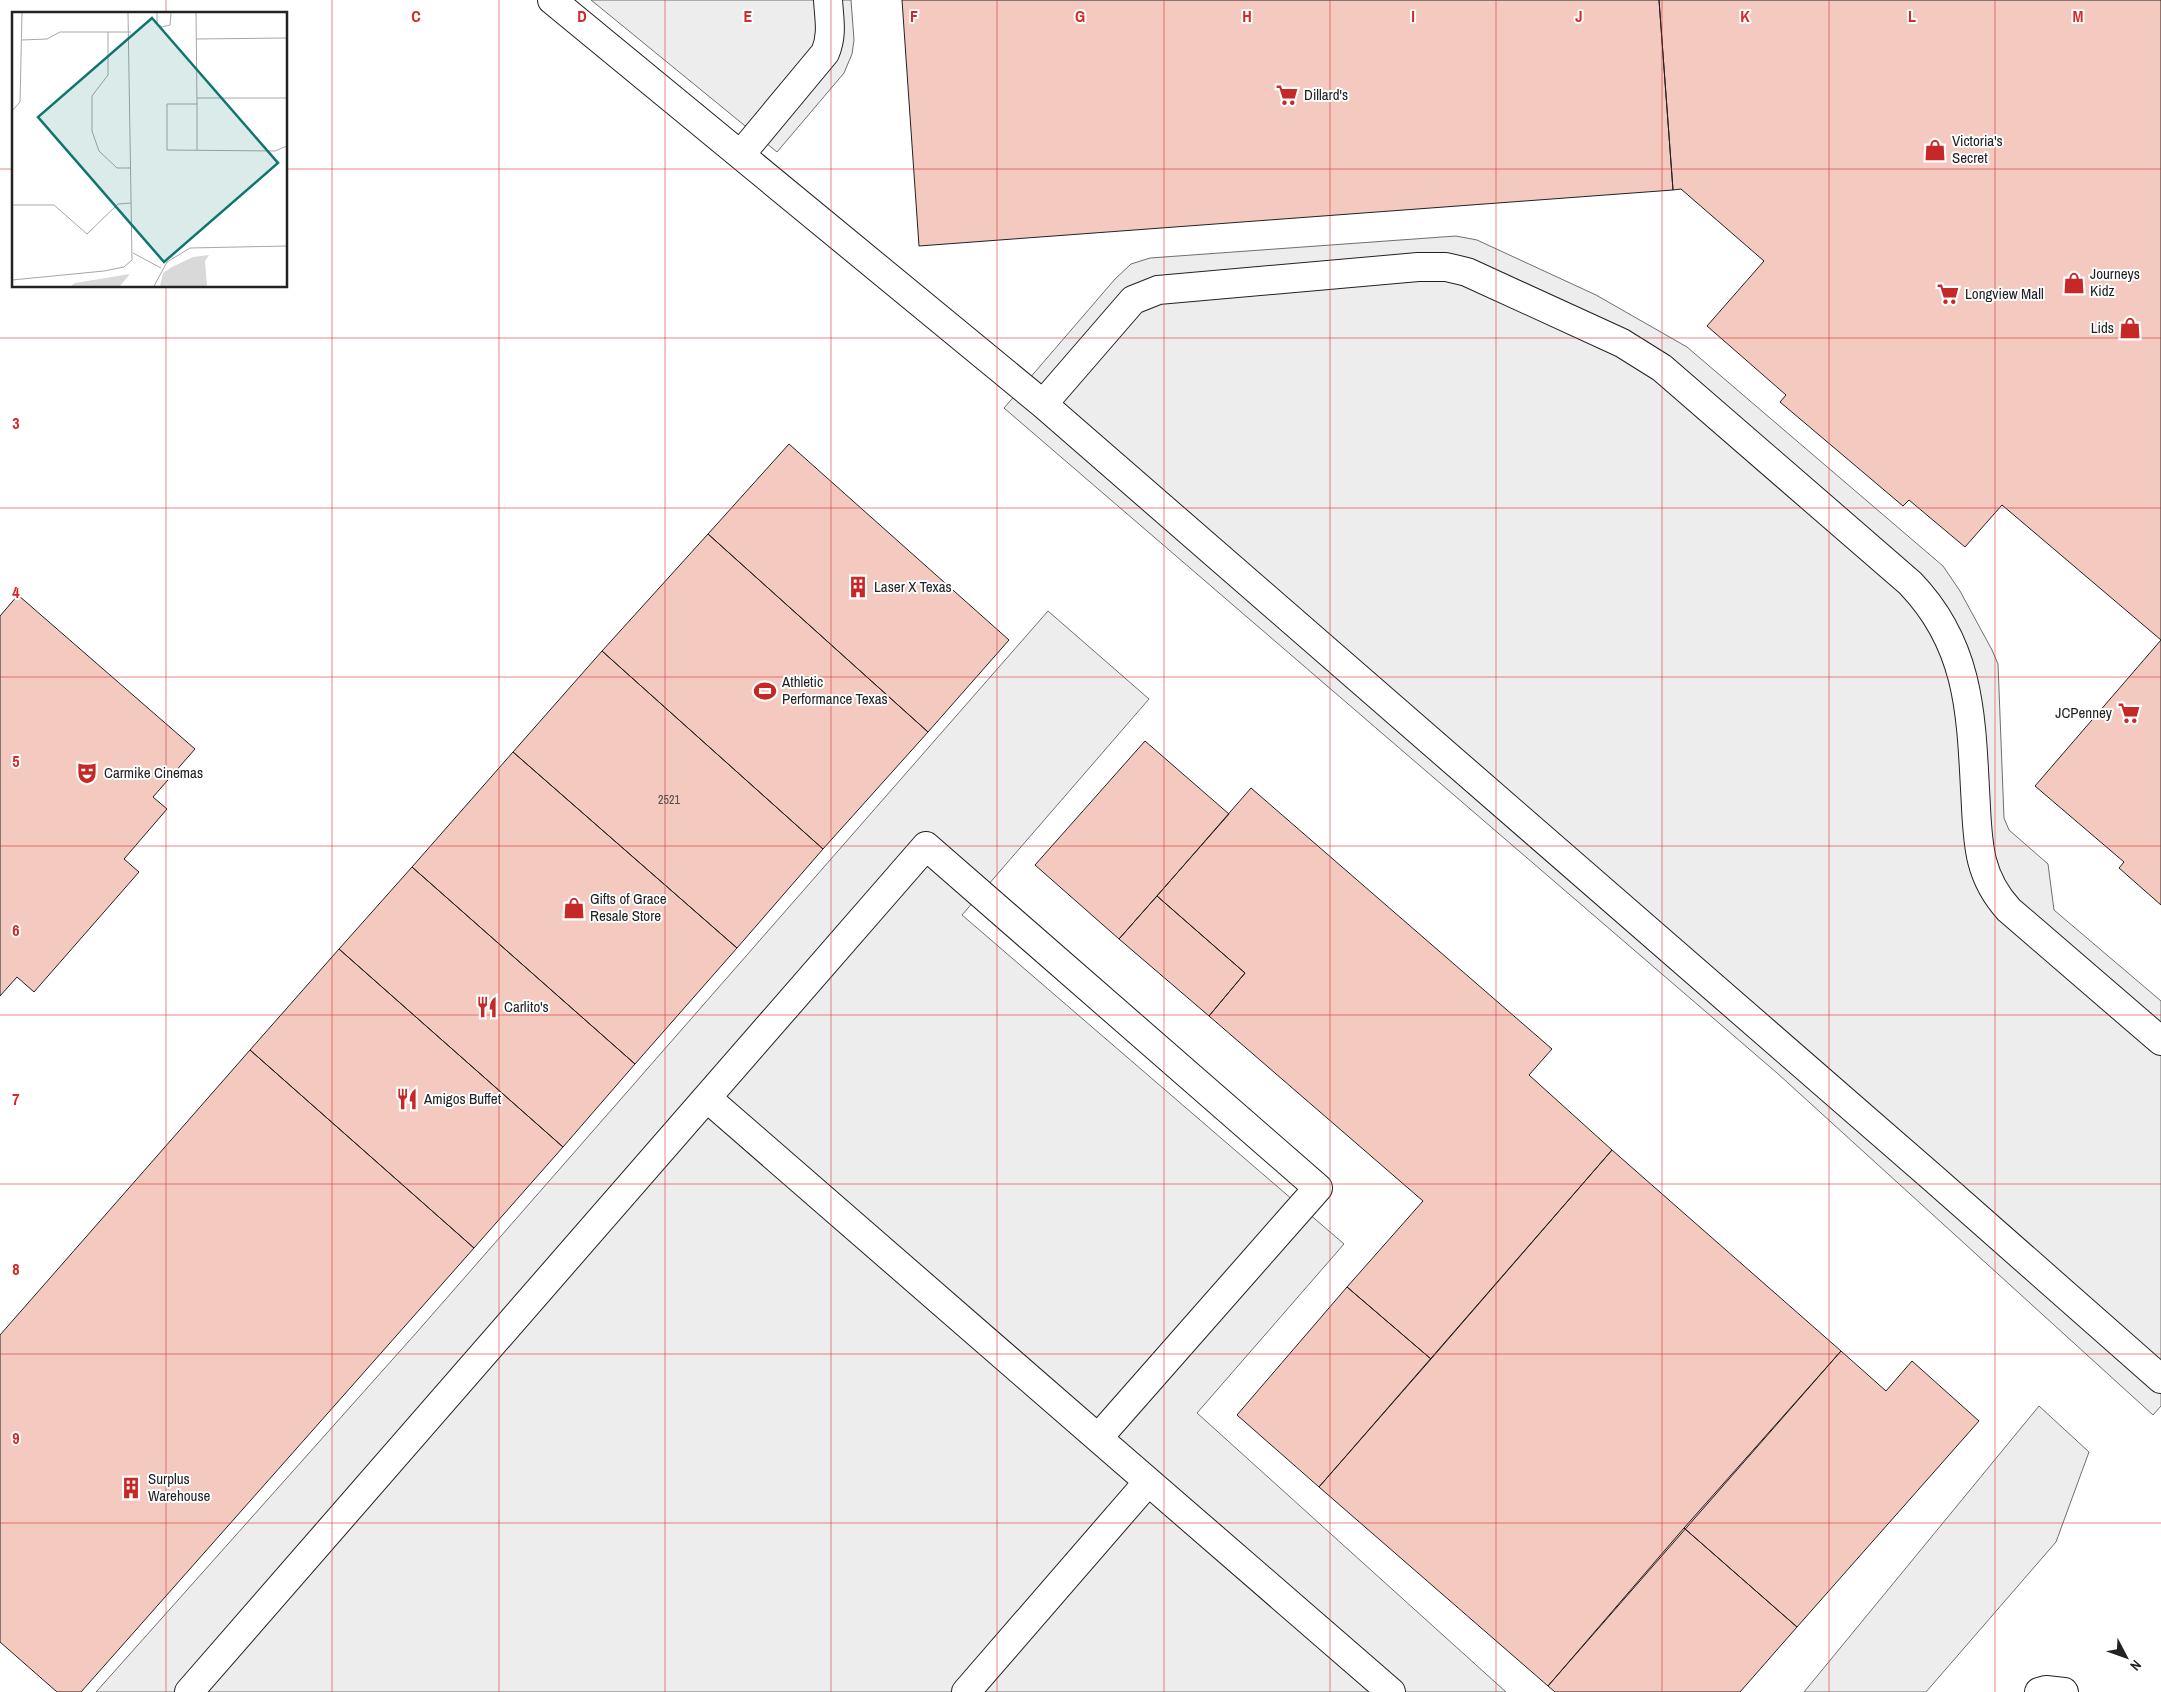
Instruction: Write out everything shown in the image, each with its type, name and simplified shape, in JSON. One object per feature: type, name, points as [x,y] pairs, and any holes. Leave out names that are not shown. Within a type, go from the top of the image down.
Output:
[{"type":"lane","points":[[552,0],[1043,404],[1933,1178],[2161,1379]]},
{"type":"lane","points":[[741,154],[825,52],[830,39],[828,0]]},
{"type":"lane","points":[[1043,404],[1132,300],[1158,290],[1418,267],[1446,267],[1466,272],[1633,349],[1662,368],[1910,583],[1935,612],[1953,648],[1965,688],[1972,736],[1978,839],[1983,868],[1989,883],[2009,910],[2161,1041]]},
{"type":"lane","points":[[189,1692],[926,846],[1318,1188],[1098,1438]]},
{"type":"lane","points":[[707,1098],[1391,1692]]},
{"type":"lane","points":[[966,1692],[1148,1482]]},
{"type":"lane","points":[[2039,1692],[2046,1690],[2064,1692]]},
{"type":"shaded area","points":[[591,0],[851,0],[854,40],[852,54],[844,73],[777,152]]},
{"type":"shaded area","points":[[1456,236],[1477,240],[1596,295],[1687,347],[1943,566],[1960,591],[1998,664],[2004,818],[2009,830],[2048,864],[2054,910],[2161,1001],[2161,1406],[2153,1415],[1777,1073],[1004,408],[1115,279],[1131,264],[1150,258]]},
{"type":"shaded area","points":[[1048,611],[1149,699],[962,915],[1344,1244],[1197,1413],[1506,1692],[96,1692],[417,1332]]},
{"type":"shaded area","points":[[2039,1406],[2089,1452],[2056,1542],[1926,1692],[1804,1692]]},
{"type":"building","name":"Dillard's","points":[[902,0],[1659,0],[1673,190],[919,246]]},
{"type":"building","name":"Longview Mall","points":[[1659,0],[2161,0],[2161,640],[2002,505],[1965,547],[1909,500],[1903,506],[1780,402],[1786,395],[1707,326],[1764,261],[1681,189],[1673,190]]},
{"type":"building","name":"Laser X Texas","points":[[789,444],[1009,640],[928,732],[708,534]]},
{"type":"building","name":"Athletic Performance Texas","points":[[708,534],[928,732],[823,849],[602,651]]},
{"type":"building","name":"Carmike Cinemas","points":[[18,595],[195,749],[153,797],[167,809],[124,859],[139,872],[34,992],[17,977],[0,996],[0,616]]},
{"type":"building","name":"JCPenney","points":[[2161,640],[2161,905],[2119,868],[2124,862],[2035,786]]},
{"type":"building","points":[[602,651],[823,849],[737,948],[513,752]]},
{"type":"building","points":[[1145,741],[1229,814],[1119,939],[1035,865]]},
{"type":"building","name":"Gifts of Grace Resale Store","points":[[513,752],[737,948],[635,1064],[412,867]]},
{"type":"building","points":[[1251,788],[1552,1049],[1529,1075],[1612,1150],[1431,1359],[1347,1287],[1423,1201],[1209,1016],[1245,973],[1157,896]]},
{"type":"building","name":"Carlito's","points":[[412,867],[635,1064],[563,1147],[339,949]]},
{"type":"building","points":[[1157,896],[1245,973],[1209,1016],[1119,939]]},
{"type":"building","name":"Amigos Buffet","points":[[339,949],[563,1147],[474,1248],[250,1050]]},
{"type":"building","name":"Surplus Warehouse","points":[[250,1050],[474,1248],[81,1692],[57,1692],[0,1642],[0,1335]]},
{"type":"building","points":[[1612,1150],[1841,1351],[1548,1686],[1319,1487]]},
{"type":"building","points":[[1347,1287],[1431,1359],[1319,1487],[1237,1415]]},
{"type":"building","points":[[1841,1351],[1886,1391],[1912,1361],[1979,1421],[1797,1627],[1684,1528]]},
{"type":"building","points":[[1684,1528],[1797,1627],[1740,1692],[1555,1692],[1548,1686]]},
{"type":"place","name":"Dillard's","points":[[1287,95]]},
{"type":"place","name":"Victoria's Secret","points":[[1935,150]]},
{"type":"place","name":"Journeys Kidz","points":[[2074,283]]},
{"type":"place","name":"Longview Mall","points":[[1948,294]]},
{"type":"place","name":"Lids","points":[[2130,328]]},
{"type":"place","name":"Laser X Texas","points":[[858,587]]},
{"type":"place","name":"Athletic Performance Texas","points":[[765,691]]},
{"type":"place","name":"JCPenney","points":[[2129,713]]},
{"type":"place","name":"Carmike Cinemas","points":[[87,773]]},
{"type":"place","name":"Gifts of Grace Resale Store","points":[[574,908]]},
{"type":"place","name":"Carlito's","points":[[487,1007]]},
{"type":"place","name":"Amigos Buffet","points":[[407,1099]]},
{"type":"place","name":"Surplus Warehouse","points":[[131,1488]]}]
